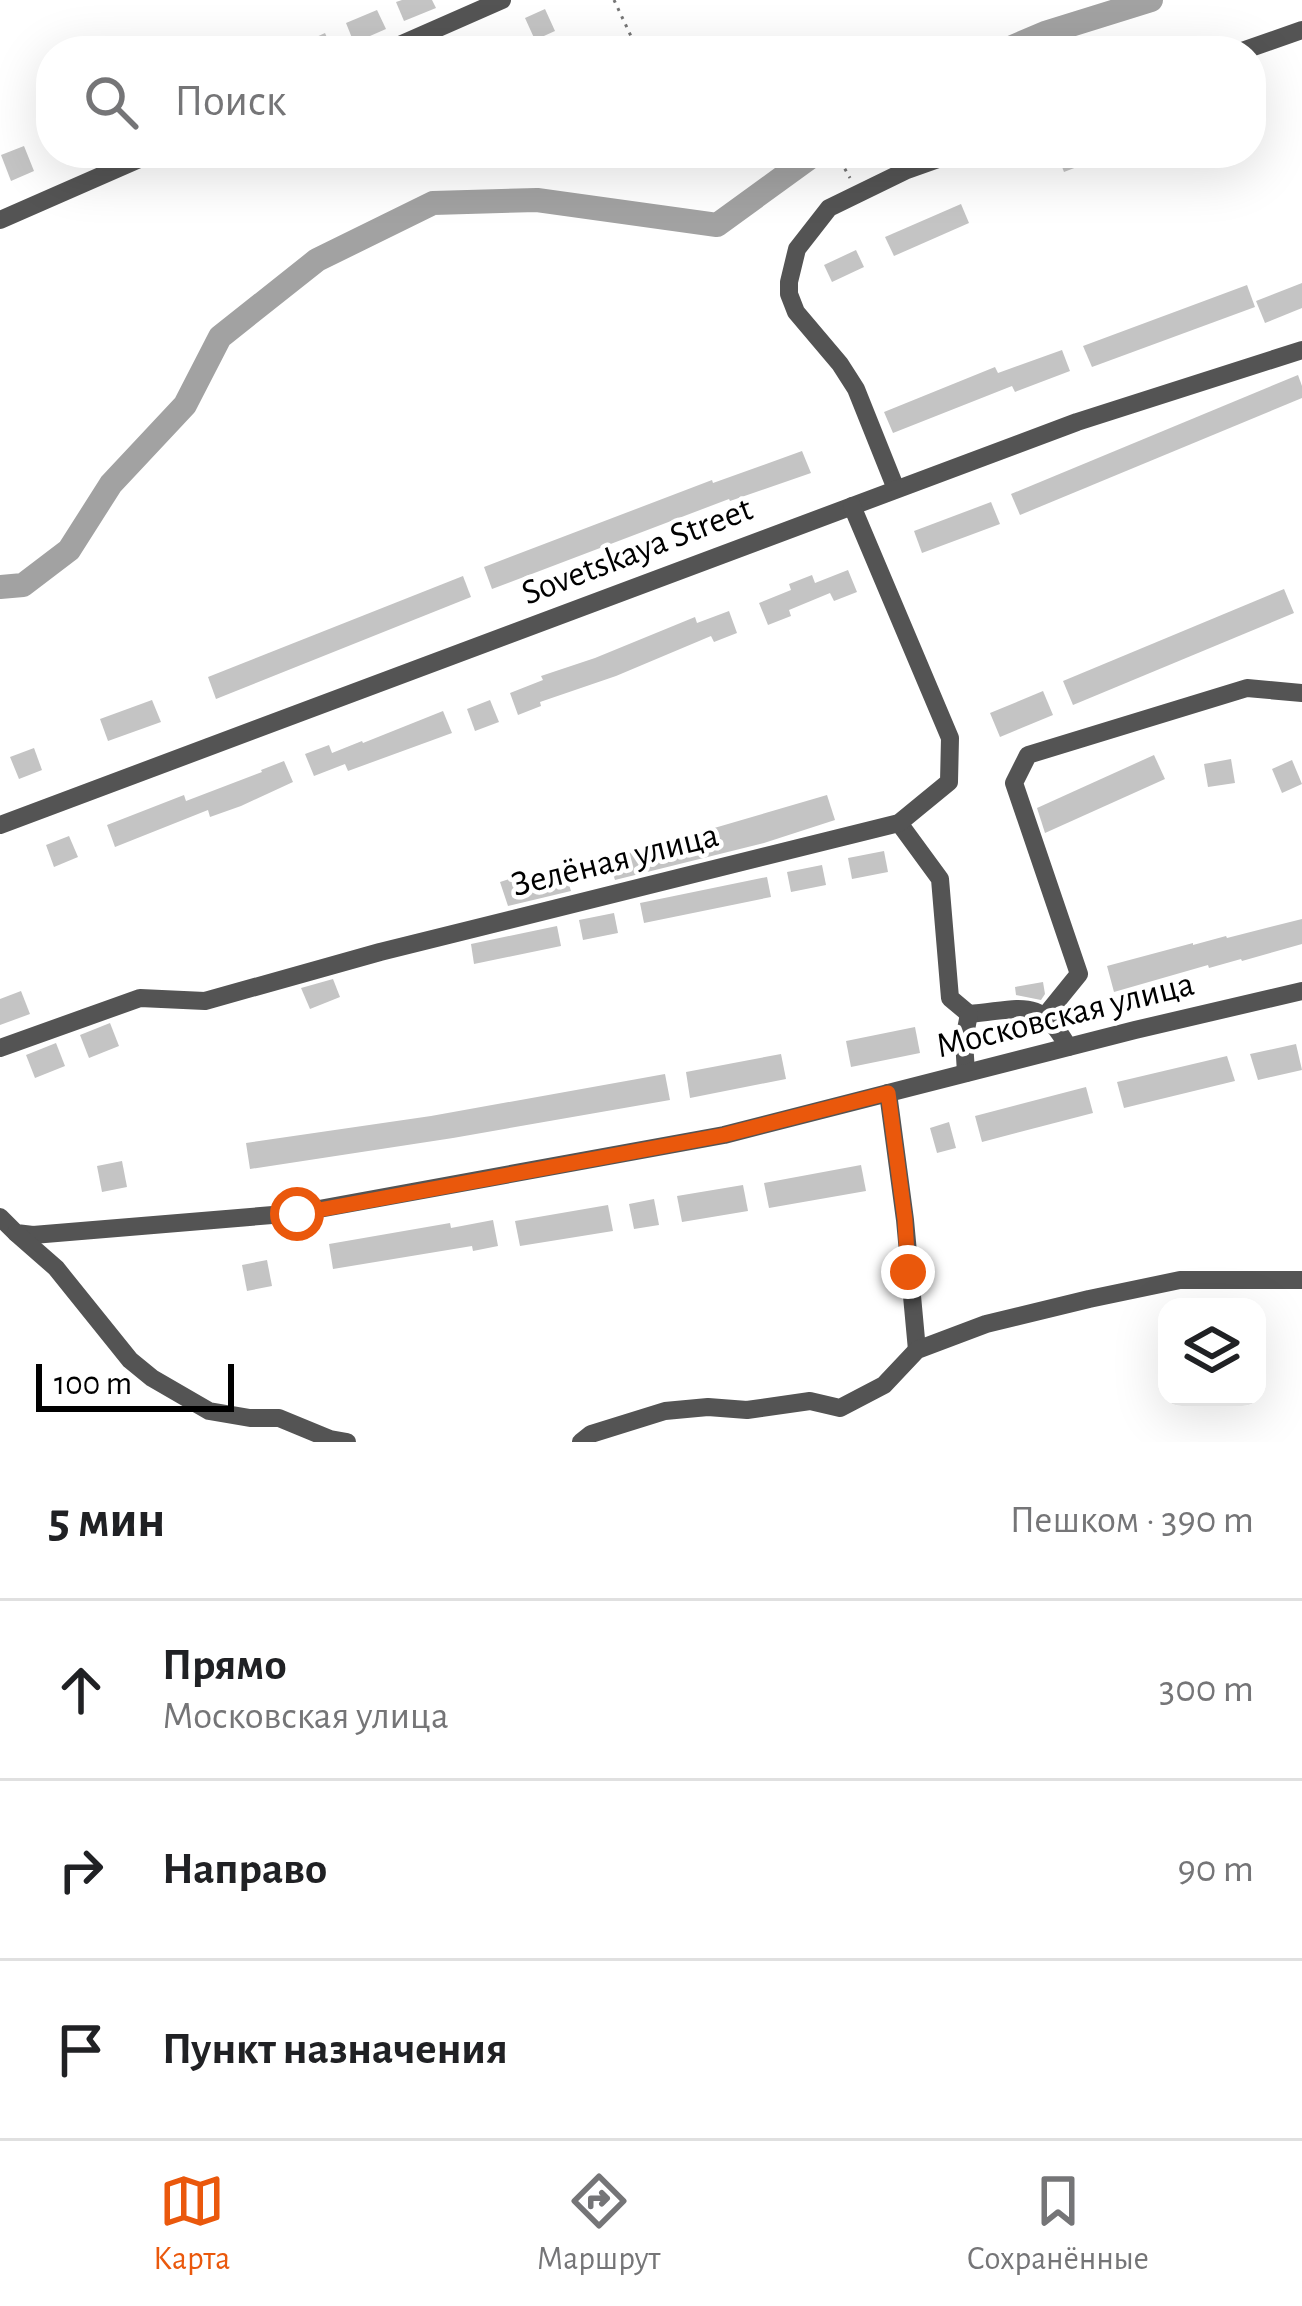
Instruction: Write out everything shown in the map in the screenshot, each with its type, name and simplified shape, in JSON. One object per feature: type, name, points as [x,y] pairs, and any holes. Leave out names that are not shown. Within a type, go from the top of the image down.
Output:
[{"type":"street","points":[[420,36],[502,0]]},
{"type":"street","points":[[1266,43],[1302,30]]},
{"type":"street","points":[[0,220],[119,168]]},
{"type":"street","points":[[896,489],[856,389],[796,312],[789,282],[797,249],[829,208],[913,168]]},
{"type":"street","name":"Sovetskaya Street","points":[[0,826],[1077,422],[1302,350]]},
{"type":"street","name":"Зелёная улица","points":[[0,1048],[140,998],[205,1001],[380,952],[899,824],[949,782],[950,738],[852,506]]},
{"type":"street","points":[[1045,1016],[1079,974],[1014,783],[1028,755],[1247,688],[1302,693]]},
{"type":"street","points":[[899,824],[940,879],[950,998],[969,1014],[1033,1009],[1055,1023],[1068,1047]]},
{"type":"street","name":"Московская улица","points":[[16,1233],[297,1214],[724,1135],[1302,991]]},
{"type":"street","points":[[967,1073],[964,1040],[969,1014]]},
{"type":"street","points":[[888,1093],[917,1350]]},
{"type":"street","points":[[0,1217],[56,1268],[130,1360],[152,1378],[209,1411],[279,1418],[347,1442]]},
{"type":"street","points":[[580,1442],[591,1434],[664,1411],[747,1410],[810,1401],[840,1408],[884,1385],[917,1350],[986,1324],[1180,1280],[1302,1280]]},
{"type":"path","points":[[614,0],[631,36]]},
{"type":"building","points":[[432,0],[436,8],[404,21],[396,2]]},
{"type":"building","points":[[545,9],[555,31],[533,36],[525,18]]},
{"type":"building","points":[[377,10],[386,29],[370,36],[351,36],[346,23]]},
{"type":"building","points":[[24,146],[34,171],[11,181],[1,155]]},
{"type":"building","points":[[961,204],[969,223],[894,256],[885,237]]},
{"type":"building","points":[[856,250],[864,267],[832,282],[824,265]]},
{"type":"building","points":[[1302,283],[1302,308],[1265,323],[1256,301]]},
{"type":"building","points":[[1247,285],[1255,307],[1092,367],[1083,346]]},
{"type":"building","points":[[1062,350],[1070,371],[1015,392],[1012,386],[893,433],[884,412],[995,367],[998,373]]},
{"type":"building","points":[[1298,375],[1302,398],[1020,515],[1011,494]]},
{"type":"building","points":[[802,451],[811,473],[492,589],[484,567]]},
{"type":"building","points":[[991,502],[1000,524],[922,553],[914,531]]},
{"type":"building","points":[[848,570],[857,592],[834,601],[830,593],[789,610],[791,616],[768,625],[759,603],[812,575],[815,583]]},
{"type":"building","points":[[463,576],[471,597],[216,699],[208,677]]},
{"type":"building","points":[[1284,589],[1294,613],[1073,705],[1063,681]]},
{"type":"building","points":[[729,611],[737,633],[714,642],[711,636],[540,702],[541,706],[518,715],[510,693],[543,680],[541,676],[695,617],[697,623]]},
{"type":"building","points":[[1043,691],[1053,715],[1000,737],[990,713]]},
{"type":"building","points":[[152,700],[161,722],[108,741],[100,719]]},
{"type":"building","points":[[490,700],[499,722],[475,731],[467,709]]},
{"type":"building","points":[[443,711],[452,733],[348,771],[345,764],[314,776],[305,754],[329,745],[332,753]]},
{"type":"building","points":[[34,748],[42,770],[19,779],[10,757]]},
{"type":"building","points":[[1154,755],[1165,779],[1045,833],[1037,808]]},
{"type":"building","points":[[1231,759],[1235,783],[1208,787],[1204,764]]},
{"type":"building","points":[[1292,760],[1302,784],[1282,793],[1272,769]]},
{"type":"building","points":[[284,761],[293,782],[241,806],[210,817],[208,810],[115,847],[107,825],[184,795],[186,801]]},
{"type":"building","points":[[827,795],[835,820],[615,880],[608,859]]},
{"type":"building","points":[[69,836],[78,857],[54,867],[46,845]]},
{"type":"building","points":[[884,851],[888,872],[852,879],[848,858]]},
{"type":"building","points":[[822,865],[826,885],[791,892],[787,872]]},
{"type":"building","points":[[563,866],[571,891],[508,906],[500,882]]},
{"type":"building","points":[[767,877],[771,897],[644,923],[640,903]]},
{"type":"building","points":[[614,913],[618,933],[583,940],[579,920]]},
{"type":"building","points":[[1302,919],[1302,944],[1114,992],[1107,966]]},
{"type":"building","points":[[557,926],[561,946],[474,964],[471,944]]},
{"type":"building","points":[[333,979],[340,997],[310,1009],[301,988]]},
{"type":"building","points":[[1043,982],[1041,1000],[1016,995],[1015,987]]},
{"type":"building","points":[[21,991],[30,1014],[0,1025],[0,999]]},
{"type":"building","points":[[110,1023],[119,1046],[89,1058],[80,1035]]},
{"type":"building","points":[[915,1027],[920,1053],[851,1067],[846,1041]]},
{"type":"building","points":[[56,1043],[65,1066],[35,1078],[26,1055]]},
{"type":"building","points":[[1296,1044],[1302,1070],[1258,1080],[1250,1054]]},
{"type":"building","points":[[781,1054],[786,1079],[690,1098],[686,1072]]},
{"type":"building","points":[[1227,1056],[1235,1081],[1124,1108],[1117,1082]]},
{"type":"building","points":[[665,1074],[670,1100],[250,1169],[246,1143]]},
{"type":"building","points":[[1086,1087],[1093,1113],[982,1142],[975,1116]]},
{"type":"building","points":[[949,1122],[956,1148],[937,1153],[930,1128]]},
{"type":"building","points":[[122,1161],[127,1187],[102,1192],[97,1166]]},
{"type":"building","points":[[861,1165],[866,1191],[769,1208],[764,1183]]},
{"type":"building","points":[[743,1185],[748,1211],[682,1222],[677,1196]]},
{"type":"building","points":[[654,1199],[659,1225],[634,1229],[629,1204]]},
{"type":"building","points":[[608,1205],[613,1231],[520,1246],[515,1221]]},
{"type":"building","points":[[493,1220],[498,1246],[333,1269],[329,1244]]},
{"type":"building","points":[[267,1260],[272,1286],[247,1291],[242,1265]]},
{"type":"waterway","points":[[1038,36],[1151,0]]},
{"type":"waterway","points":[[0,587],[23,585],[69,550],[111,484],[185,405],[220,337],[317,260],[433,203],[537,200],[717,225],[795,168]]},
{"type":"route","points":[[297,1214],[724,1135],[888,1093],[908,1272]]}]
